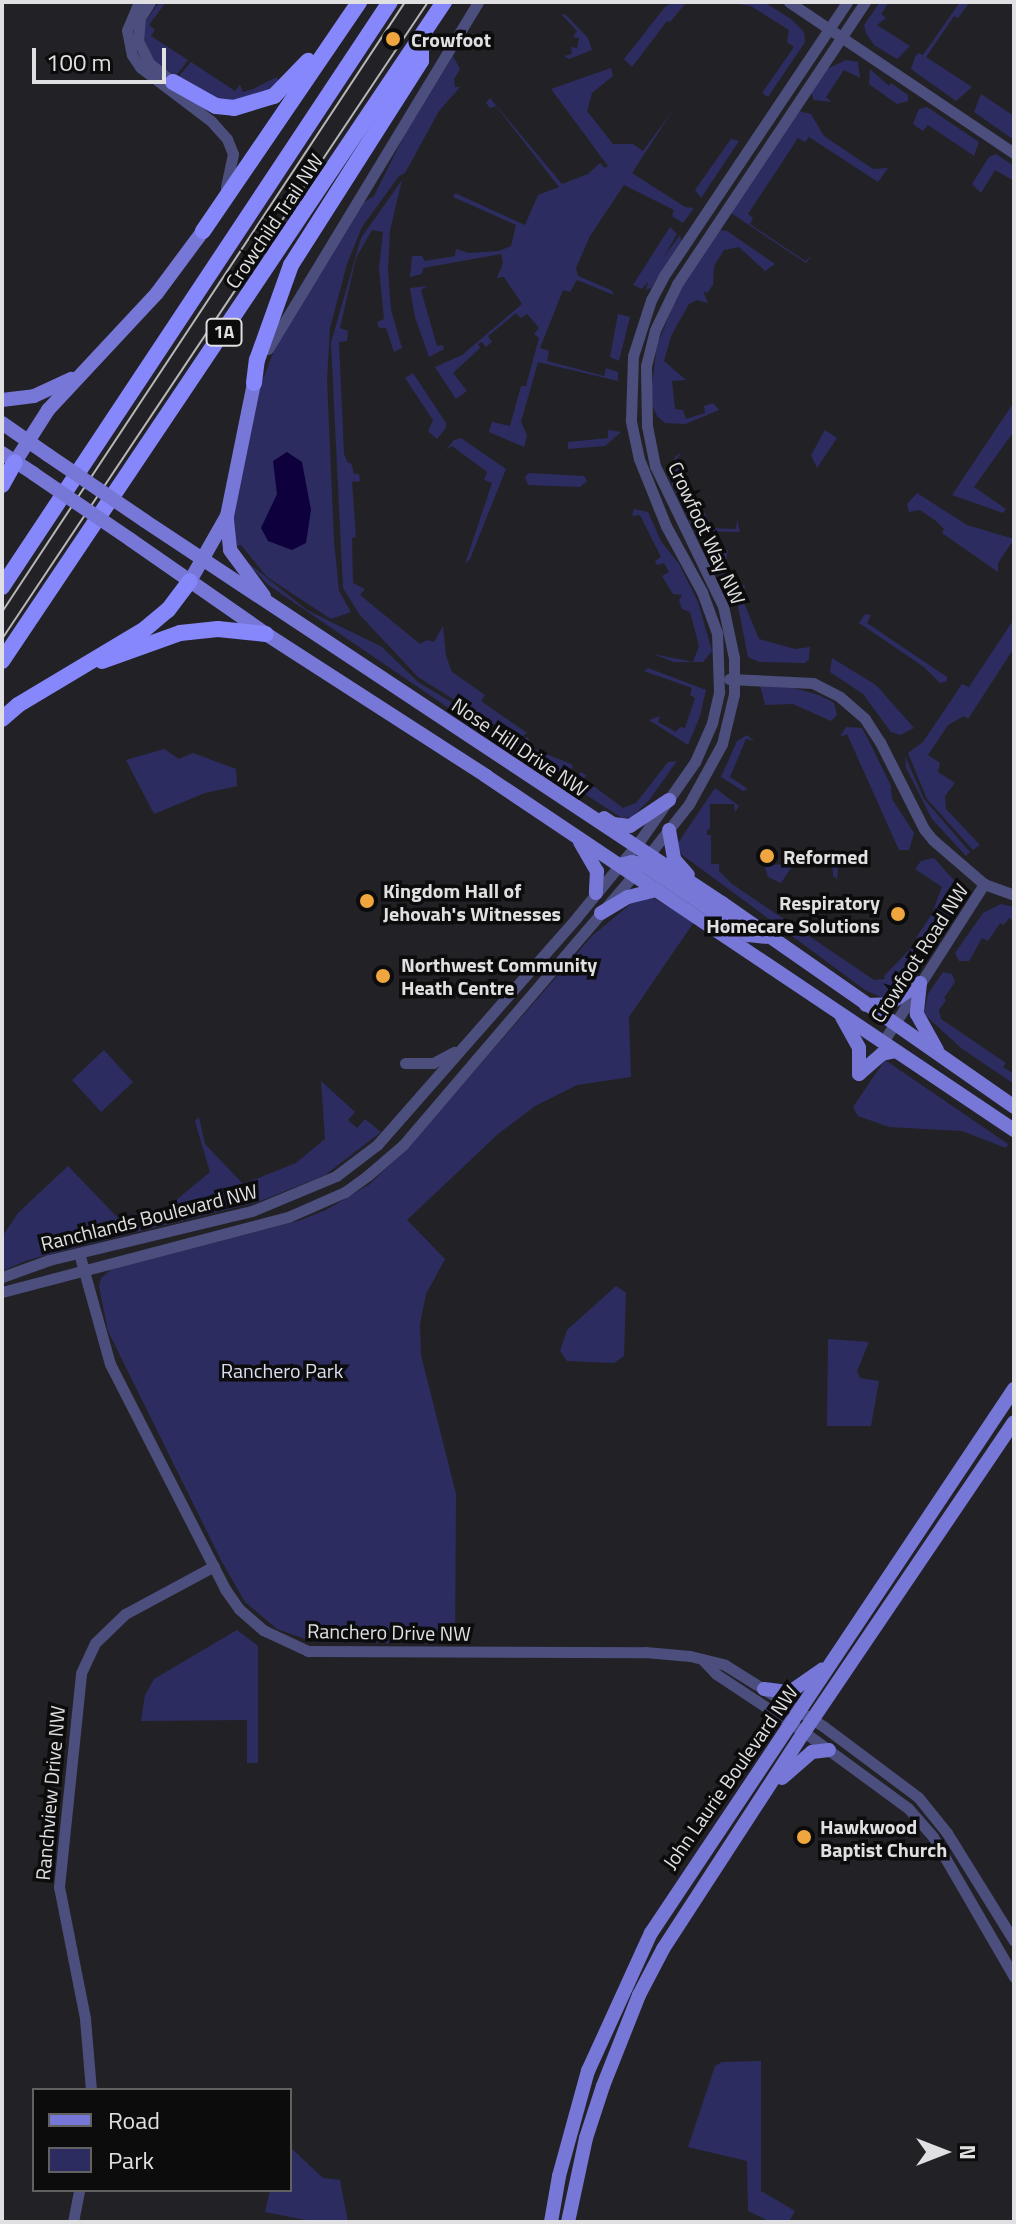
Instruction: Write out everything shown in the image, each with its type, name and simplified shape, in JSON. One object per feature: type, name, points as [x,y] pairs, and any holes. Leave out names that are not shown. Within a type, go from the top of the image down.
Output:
[{"type":"highway","points":[[203,231],[359,2]]},
{"type":"highway","points":[[173,82],[202,100],[225,107],[253,105],[274,96],[359,2]]},
{"type":"highway","name":"Crowchild Trail NW","points":[[2,587],[390,2]]},
{"type":"highway","name":"Crowchild Trail NW","points":[[2,661],[444,2]]},
{"type":"highway","points":[[254,383],[257,360],[291,265],[421,61],[421,37]]},
{"type":"highway","points":[[2,485],[9,458]]},
{"type":"highway","points":[[2,719],[18,705],[93,664],[168,610],[190,581]]},
{"type":"highway","points":[[93,664],[180,633],[218,629],[266,634]]},
{"type":"main road","points":[[9,458],[29,442],[48,410],[157,293],[203,231]]},
{"type":"main road","points":[[2,400],[34,396],[85,370]]},
{"type":"main road","points":[[190,581],[227,516],[254,383]]},
{"type":"main road","name":"Nose Hill Drive NW","points":[[2,423],[635,847],[641,865],[656,890],[1014,1130]]},
{"type":"main road","name":"Nose Hill Drive NW","points":[[9,458],[266,634],[620,865],[641,865],[695,885],[1014,1107]]},
{"type":"main road","points":[[227,516],[230,550],[274,608]]},
{"type":"main road","points":[[574,807],[601,816],[613,824],[630,826],[669,800]]},
{"type":"main road","points":[[669,830],[674,859],[695,885]]},
{"type":"main road","points":[[575,835],[597,871],[596,893]]},
{"type":"main road","points":[[641,865],[748,935],[770,937]]},
{"type":"main road","points":[[601,913],[628,897],[656,890]]},
{"type":"main road","points":[[866,1005],[889,1004],[920,983]]},
{"type":"main road","points":[[920,983],[917,1001],[919,1022],[945,1060]]},
{"type":"main road","points":[[837,1010],[859,1048],[859,1074],[889,1047]]},
{"type":"main road","name":"John Laurie Boulevard NW","points":[[568,2222],[586,2138],[639,1995],[686,1909],[771,1783],[834,1659],[1014,1389]]},
{"type":"main road","name":"John Laurie Boulevard NW","points":[[551,2222],[574,2117],[588,2071],[626,1981],[677,1890],[802,1722],[1014,1422]]},
{"type":"main road","points":[[764,1689],[778,1692],[796,1690],[834,1659]]},
{"type":"main road","points":[[771,1783],[812,1752],[829,1750]]},
{"type":"street","points":[[139,2],[127,30],[132,55],[149,75],[211,121],[227,139],[233,154],[230,178],[203,231]]},
{"type":"street","points":[[150,2],[140,18],[138,41],[149,63],[173,82]]},
{"type":"street","points":[[254,383],[286,315],[478,2]]},
{"type":"street","points":[[789,2],[1014,153]]},
{"type":"street","name":"Crowfoot Way NW","points":[[635,847],[704,745],[721,679],[717,633],[710,611],[647,484],[635,444],[631,367],[651,300],[847,2]]},
{"type":"street","name":"Crowfoot Way NW","points":[[641,865],[701,785],[722,744],[735,679],[723,606],[663,487],[649,440],[646,366],[663,309],[865,2]]},
{"type":"street","points":[[651,300],[663,309]]},
{"type":"street","points":[[721,679],[813,683],[840,697],[865,719],[880,742],[924,829],[946,854],[984,884],[1014,895]]},
{"type":"street","name":"Ranchlands Boulevard NW","points":[[2,1277],[79,1253],[252,1211],[336,1176],[377,1145],[635,847]]},
{"type":"street","name":"Ranchlands Boulevard NW","points":[[2,1292],[288,1217],[345,1192],[403,1145],[641,865]]},
{"type":"street","name":"Crowfoot Road NW","points":[[889,1047],[894,1026],[984,884]]},
{"type":"street","points":[[405,1063],[433,1063],[464,1045]]},
{"type":"street","name":"Ranchero Drive NW","points":[[79,1253],[110,1364],[225,1589],[247,1617],[281,1641],[308,1651],[645,1652],[702,1659],[725,1665],[764,1689],[802,1722]]},
{"type":"street","name":"Ranchview Drive NW","points":[[91,2088],[85,2018],[59,1887],[81,1673],[95,1643],[125,1614],[214,1566]]},
{"type":"street","points":[[702,1659],[716,1674],[802,1722],[918,1797],[947,1833],[1014,1941]]},
{"type":"street","points":[[802,1722],[829,1750],[908,1808],[940,1849],[1014,1977]]},
{"type":"street","points":[[908,1808],[918,1797]]},
{"type":"street","points":[[73,2222],[79,2192]]},
{"type":"green space","points":[[159,2],[166,2],[149,25],[155,30],[151,36],[188,60],[176,76],[153,61],[142,40],[144,24]]},
{"type":"green space","points":[[673,2],[685,4],[670,22],[667,21],[632,67],[624,59],[665,7]]},
{"type":"green space","points":[[726,2],[764,2],[791,19],[804,32],[805,42],[768,97],[762,93],[794,47],[787,42],[789,30],[751,6]]},
{"type":"green space","points":[[880,2],[889,2],[881,14],[886,18],[877,25],[910,46],[897,59],[874,45],[866,33],[864,25]]},
{"type":"green space","points":[[960,2],[970,2],[958,18],[954,16],[926,57],[972,87],[956,101],[911,69],[915,57],[918,53],[923,55]]},
{"type":"green space","points":[[561,14],[566,15],[588,38],[592,50],[569,59],[564,56],[572,54],[571,47],[577,48],[579,38],[573,37],[577,31]]},
{"type":"green space","points":[[453,56],[460,69],[454,79],[455,87],[460,87],[439,111],[405,173],[399,176],[362,227],[347,264],[330,328],[327,379],[334,541],[339,591],[351,612],[331,619],[267,577],[241,545],[235,546],[232,522],[258,393],[276,345],[361,204],[374,196],[404,136]]},
{"type":"green space","points":[[846,60],[858,62],[860,78],[844,70],[826,97],[831,102],[814,100],[811,92],[827,69]]},
{"type":"green space","points":[[191,62],[235,91],[240,85],[243,92],[277,77],[279,84],[246,101],[214,99],[178,77]]},
{"type":"green space","points":[[611,68],[613,76],[592,93],[587,111],[613,144],[633,144],[643,151],[673,110],[632,173],[685,207],[694,208],[683,223],[672,216],[674,210],[624,185],[590,236],[576,268],[578,276],[611,290],[614,295],[577,280],[570,292],[563,290],[540,348],[549,351],[547,361],[604,376],[606,368],[618,372],[618,381],[538,362],[521,422],[527,435],[524,447],[489,432],[492,422],[510,426],[521,386],[526,386],[539,338],[534,334],[539,328],[527,314],[521,318],[516,313],[488,336],[492,342],[486,347],[482,342],[478,344],[480,348],[453,373],[467,391],[456,399],[435,367],[462,355],[522,304],[504,277],[497,278],[503,263],[501,254],[423,268],[422,274],[410,277],[412,256],[422,256],[425,261],[455,256],[456,249],[469,253],[499,251],[511,246],[516,225],[453,197],[455,193],[525,225],[538,195],[559,187],[496,106],[490,108],[486,103],[490,98],[562,184],[588,174],[600,163],[605,168],[608,166],[551,89]]},
{"type":"green space","points":[[870,69],[889,86],[891,83],[908,95],[908,101],[897,104],[869,84]]},
{"type":"green space","points":[[981,94],[1014,116],[1014,140],[974,112]]},
{"type":"green space","points":[[927,107],[979,142],[974,156],[928,125],[923,131],[913,124],[919,109]]},
{"type":"green space","points":[[799,111],[811,114],[824,136],[873,169],[888,168],[878,182],[809,137],[805,142],[798,138],[748,214],[753,218],[750,224],[805,261],[811,256],[806,263],[731,213]]},
{"type":"green space","points":[[731,139],[739,141],[701,198],[695,190]]},
{"type":"green space","points":[[996,154],[1014,166],[1014,181],[995,170],[981,193],[972,184],[989,157]]},
{"type":"green space","points":[[402,180],[390,230],[388,270],[391,310],[402,348],[394,352],[386,328],[379,328],[377,322],[384,319],[379,268],[383,232],[372,230],[356,258],[340,328],[348,331],[347,341],[339,342],[344,454],[354,474],[359,474],[360,481],[352,482],[356,537],[352,538],[353,583],[365,589],[360,595],[420,644],[427,640],[434,642],[443,626],[446,656],[452,672],[485,695],[481,701],[527,733],[521,737],[521,753],[493,724],[418,677],[359,614],[343,588],[331,343],[361,238]]},
{"type":"green space","points":[[670,227],[677,234],[663,258],[680,235],[681,241],[651,288],[646,290],[648,282],[642,289],[633,285]]},
{"type":"green space","points":[[719,230],[727,231],[775,264],[765,271],[739,247],[724,250],[714,266],[713,285],[707,293],[703,291],[708,303],[697,300],[689,304],[671,336],[664,361],[686,380],[672,381],[675,409],[683,410],[686,419],[705,413],[704,406],[713,403],[719,410],[685,424],[665,423],[657,416],[650,400],[657,345],[680,289]]},
{"type":"green space","points":[[427,286],[421,290],[437,346],[443,345],[444,349],[429,357],[415,317],[410,288]]},
{"type":"green space","points":[[618,314],[630,317],[619,361],[610,357]]},
{"type":"green space","points":[[413,373],[446,423],[446,428],[437,439],[428,431],[433,420],[405,378]]},
{"type":"green space","points":[[1014,402],[1014,431],[974,487],[1006,509],[1003,513],[952,495]]},
{"type":"green space","points":[[608,430],[621,432],[605,446],[568,449],[568,442],[608,438]]},
{"type":"green space","points":[[825,430],[837,438],[817,468],[811,455]]},
{"type":"green space","points":[[461,438],[506,469],[470,559],[465,564],[492,483],[484,480],[487,472],[452,446],[446,450],[454,440]]},
{"type":"green space","points":[[682,452],[675,461],[710,528],[736,529],[737,520],[740,532],[694,531],[668,477],[675,457]]},
{"type":"green space","points":[[529,473],[584,476],[587,481],[580,487],[528,485],[525,477]]},
{"type":"green space","points":[[917,493],[967,525],[1014,539],[998,563],[998,572],[942,533],[944,529],[920,510],[909,512],[907,504]]},
{"type":"green space","points":[[634,509],[648,512],[661,541],[679,564],[698,602],[712,651],[703,662],[693,662],[699,646],[690,612],[682,609],[679,600],[682,595],[673,594],[662,576],[669,572],[664,563],[657,565],[655,561],[661,557],[640,515],[632,516]]},
{"type":"green space","points":[[728,550],[724,571],[746,587],[739,591],[759,639],[795,649],[810,647],[809,659],[805,663],[759,662],[748,657],[737,601],[726,579],[716,570],[712,555]]},
{"type":"green space","points":[[247,562],[307,610],[382,647],[418,682],[486,723],[510,750],[267,584]]},
{"type":"green space","points":[[865,614],[871,615],[867,623],[947,677],[947,681],[940,683],[924,667],[859,623]]},
{"type":"green space","points":[[1014,619],[1014,648],[968,719],[964,716],[948,725],[928,755],[940,763],[938,772],[955,783],[945,796],[946,809],[980,845],[973,850],[927,799],[908,753],[923,742],[962,684],[969,687]]},
{"type":"green space","points":[[653,654],[693,662],[674,662]]},
{"type":"green space","points":[[832,658],[876,685],[914,728],[900,735],[891,732],[863,694],[830,672]]},
{"type":"green space","points":[[648,668],[706,690],[688,745],[649,720],[660,716],[658,722],[676,732],[680,727],[685,728],[695,698],[690,695],[692,688],[644,671]]},
{"type":"green space","points":[[760,685],[790,687],[819,695],[834,703],[837,715],[831,721],[793,704],[765,705]]},
{"type":"green space","points":[[846,727],[862,728],[869,741],[891,786],[892,799],[914,833],[909,850],[899,850],[847,734],[840,737]]},
{"type":"green space","points":[[747,735],[754,741],[746,739],[730,777],[748,789],[743,791],[721,777],[737,741]]},
{"type":"green space","points":[[528,737],[531,748],[571,764],[570,772],[577,777],[581,772],[586,775],[584,779],[623,808],[636,803],[668,762],[677,761],[650,799],[632,817],[622,818],[529,758],[524,753],[523,739]]},
{"type":"green space","points":[[164,749],[179,759],[193,753],[236,769],[237,786],[205,793],[154,814],[126,760]]},
{"type":"green space","points":[[905,756],[924,799],[970,852],[966,856],[932,819],[906,768]]},
{"type":"green space","points":[[715,788],[739,806],[735,812],[734,804],[710,804],[710,829],[707,830],[707,835],[711,835],[711,864],[719,864],[719,871],[732,884],[874,980],[885,979],[884,976],[917,942],[925,948],[905,982],[893,994],[883,998],[865,990],[681,854],[678,843]]},
{"type":"green space","points":[[802,852],[822,856],[838,868],[837,879],[833,876],[833,869],[816,858],[806,859],[801,866],[795,862],[781,883],[768,877],[764,865],[790,864]]},
{"type":"green space","points":[[934,858],[959,886],[959,900],[947,921],[933,911],[942,887],[915,869],[921,861]]},
{"type":"green space","name":"Ranchero Park","points":[[650,896],[694,922],[629,1017],[631,1077],[577,1085],[535,1106],[498,1134],[407,1220],[445,1259],[426,1294],[420,1324],[421,1355],[456,1494],[455,1644],[314,1642],[277,1629],[245,1602],[221,1560],[108,1331],[99,1286],[101,1278],[112,1269],[298,1221],[326,1210],[370,1184],[418,1136],[592,936],[639,897]]},
{"type":"green space","points":[[1001,904],[1014,907],[1014,921],[1009,918],[1004,925],[1000,923],[988,941],[982,938],[969,961],[959,961],[955,953],[983,913]]},
{"type":"green space","points":[[932,914],[945,923],[927,946],[916,938]]},
{"type":"green space","points":[[943,972],[952,974],[955,982],[939,1010],[941,1019],[1006,1063],[1003,1067],[1014,1074],[1014,1084],[961,1048],[924,1014],[928,994]]},
{"type":"green space","points":[[104,1050],[133,1082],[101,1112],[72,1080]]},
{"type":"green space","points":[[885,1060],[1008,1144],[1006,1148],[962,1131],[889,1127],[858,1116],[853,1107]]},
{"type":"green space","points":[[321,1081],[355,1112],[348,1120],[357,1128],[365,1119],[381,1132],[325,1175],[258,1202],[28,1260],[2,1271],[2,1237],[18,1213],[68,1166],[118,1218],[169,1206],[210,1172],[195,1121],[199,1117],[205,1144],[243,1184],[296,1163],[325,1139]]},
{"type":"green space","points":[[616,1286],[626,1293],[624,1356],[614,1363],[567,1361],[560,1351],[567,1330]]},
{"type":"green space","points":[[828,1339],[869,1342],[857,1371],[860,1378],[879,1381],[871,1426],[827,1426]]},
{"type":"green space","points":[[237,1630],[258,1646],[258,1763],[247,1763],[247,1720],[141,1721],[145,1695],[154,1679]]},
{"type":"green space","points":[[761,2061],[761,2191],[795,2211],[789,2222],[771,2222],[748,2211],[747,2161],[688,2147],[715,2066],[722,2062]]},
{"type":"green space","points":[[292,2149],[323,2178],[340,2180],[348,2222],[316,2222],[265,2212],[270,2192],[292,2192]]},
{"type":"shaded area","points":[[287,452],[302,462],[311,510],[306,543],[292,550],[268,541],[261,528],[277,494],[273,461]]},
{"type":"tram line","points":[[2,612],[405,2]]},
{"type":"tram line","points":[[2,639],[428,2]]},
{"type":"place","name":"Crowfoot","points":[[393,39]]},
{"type":"place","name":"Reformed","points":[[767,856]]},
{"type":"place","name":"Kingdom Hall of Jehovah's Witnesses","points":[[367,901]]},
{"type":"place","name":"Respiratory Homecare Solutions","points":[[898,914]]},
{"type":"place","name":"Northwest Community Heath Centre","points":[[383,976]]},
{"type":"place","name":"Hawkwood Baptist Church","points":[[804,1837]]}]
